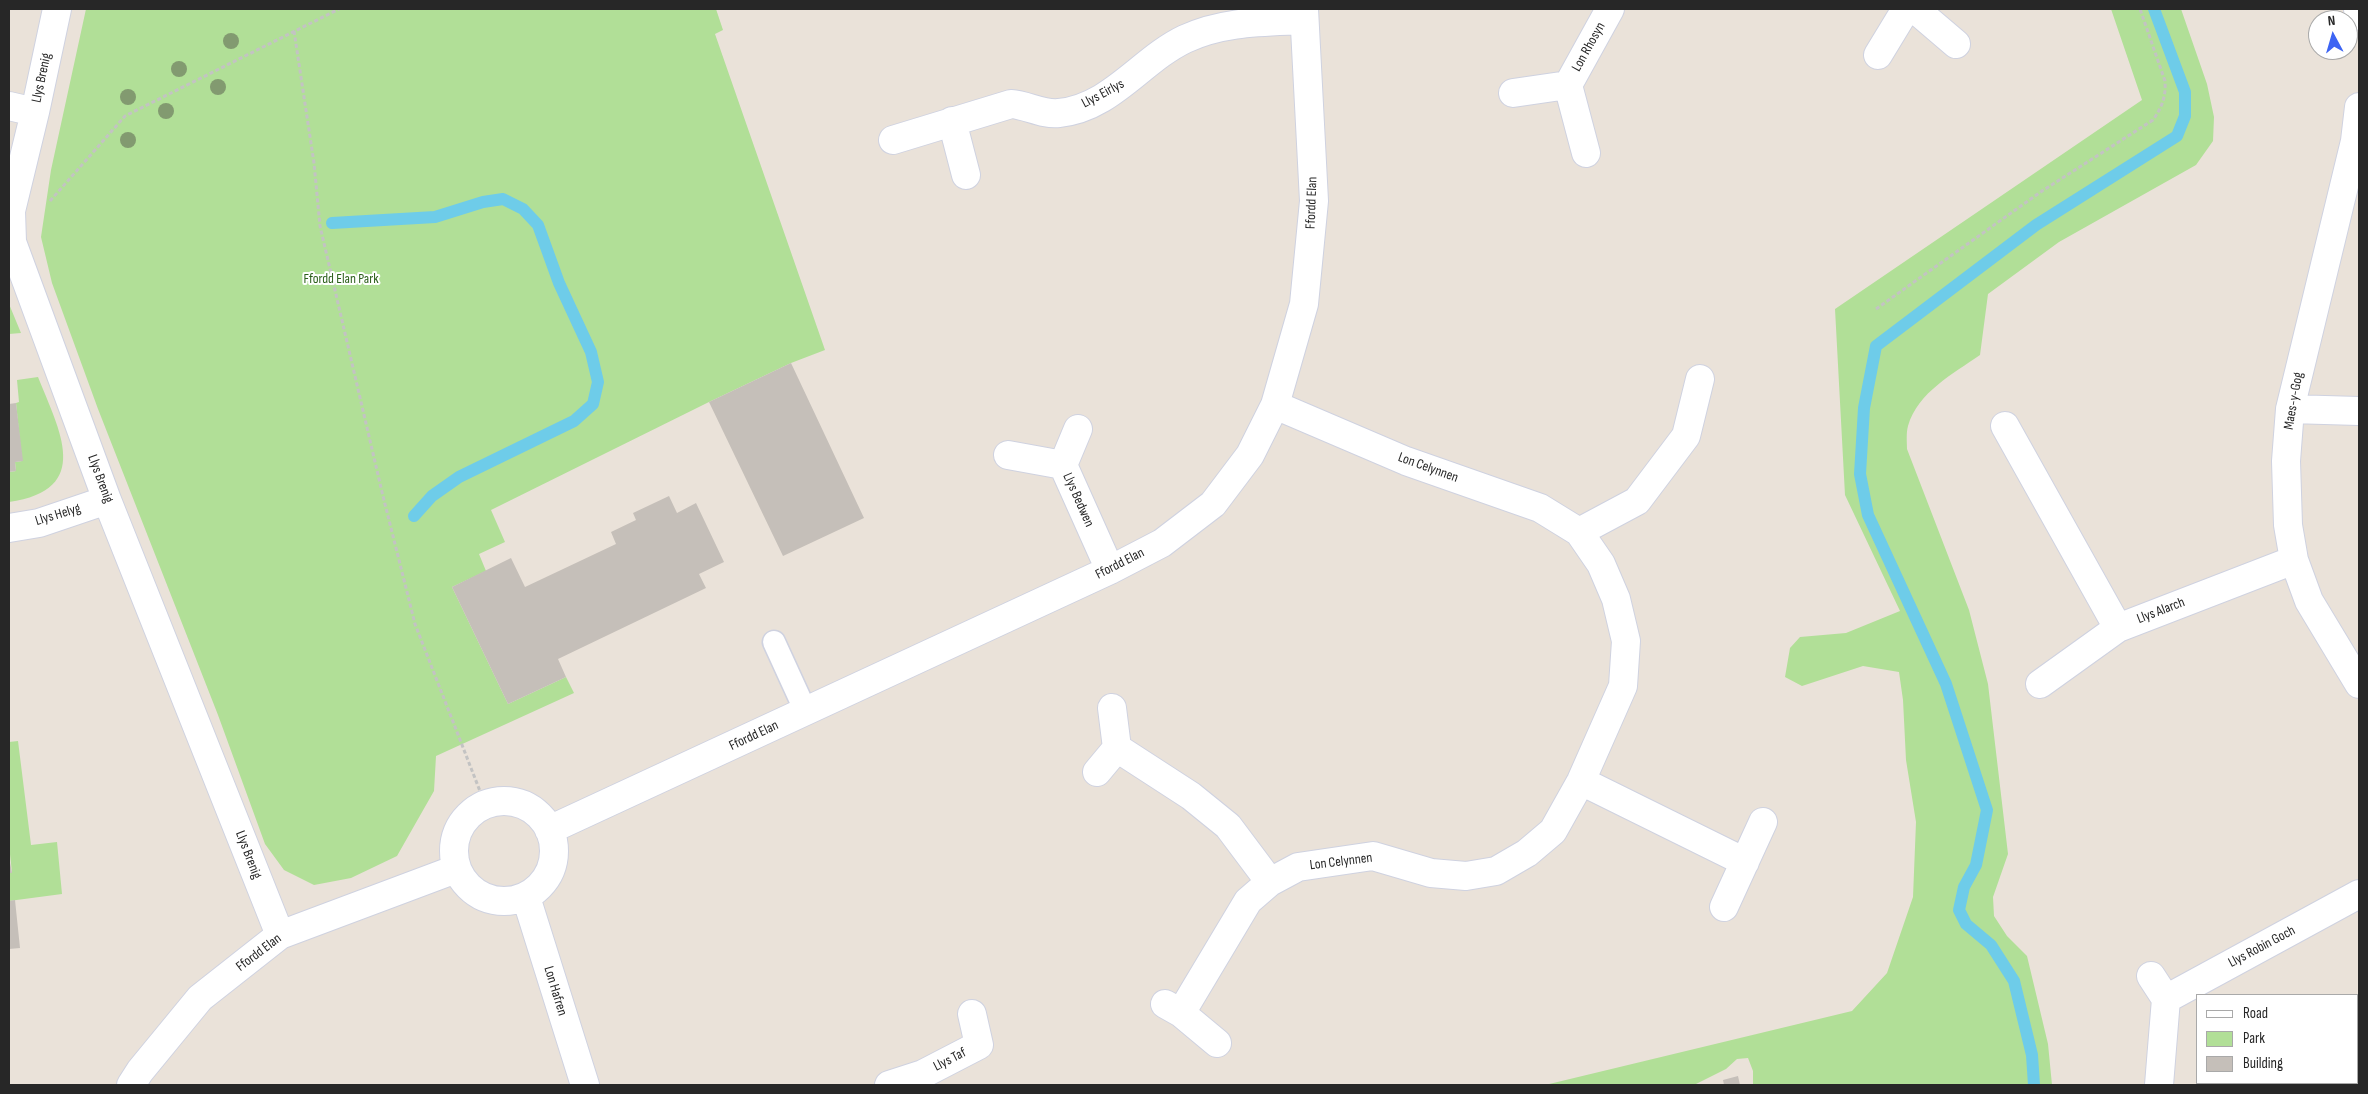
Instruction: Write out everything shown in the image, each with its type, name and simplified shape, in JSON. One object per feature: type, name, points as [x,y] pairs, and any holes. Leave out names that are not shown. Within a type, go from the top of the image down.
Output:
[{"type":"street","name":"Llys Brenig","points":[[57,9],[11,211],[12,242],[107,500],[280,935]]},
{"type":"street","name":"Lon Rhosyn","points":[[1586,153],[1568,85],[1610,9]]},
{"type":"street","points":[[1878,55],[1906,9]]},
{"type":"street","points":[[1915,9],[1956,44]]},
{"type":"street","points":[[2358,9],[2359,16]]},
{"type":"street","name":"Llys Eirlys","points":[[893,140],[1011,104],[1024,105],[1045,112],[1059,113],[1081,108],[1126,83],[1160,54],[1185,39],[1213,28],[1239,22],[1304,14]]},
{"type":"street","name":"Ffordd Elan","points":[[550,830],[1110,570],[1162,543],[1213,504],[1250,454],[1275,405],[1304,304],[1314,201],[1304,14]]},
{"type":"street","name":"Lon Rhosyn","points":[[1513,93],[1568,85]]},
{"type":"street","points":[[9,106],[35,112]]},
{"type":"street","name":"Maes-y-Gog","points":[[2359,107],[2356,141],[2290,409],[2286,461],[2288,525],[2294,560],[2310,601],[2359,684]]},
{"type":"street","points":[[952,121],[966,175]]},
{"type":"street","points":[[1578,532],[1637,501],[1686,436],[1700,379]]},
{"type":"street","name":"Lon Celynnen","points":[[1217,1043],[1173,1008],[1248,901],[1270,882],[1298,868],[1373,856],[1431,874],[1466,876],[1496,871],[1527,853],[1553,831],[1581,781],[1622,686],[1626,641],[1616,599],[1605,573],[1578,532],[1540,508],[1406,461],[1275,405]]},
{"type":"street","points":[[2290,409],[2359,411]]},
{"type":"street","points":[[2005,426],[2118,628]]},
{"type":"street","name":"Llys Bedwen","points":[[1078,430],[1063,465],[1110,570]]},
{"type":"street","points":[[1008,455],[1063,465]]},
{"type":"street","name":"Llys Helyg","points":[[9,528],[38,523],[107,500]]},
{"type":"street","name":"Llys Alarch","points":[[2040,684],[2118,628],[2294,560]]},
{"type":"street","points":[[1097,772],[1117,748],[1112,708]]},
{"type":"street","points":[[1117,748],[1190,796],[1228,826],[1270,882]]},
{"type":"street","points":[[1581,781],[1745,862]]},
{"type":"street","points":[[508,802],[529,807],[541,817],[550,830],[554,845],[554,861],[549,875],[539,888],[526,897],[510,902],[493,901],[477,895],[464,883],[456,869],[453,853],[455,838],[461,824],[472,812],[486,804],[508,802]]},
{"type":"street","points":[[1724,907],[1762,822]]},
{"type":"street","name":"Ffordd Elan","points":[[131,1085],[140,1071],[200,998],[280,935],[456,869]]},
{"type":"street","name":"Llys Robin Goch","points":[[2166,999],[2359,894]]},
{"type":"street","name":"Lon Hafren","points":[[526,897],[585,1085]]},
{"type":"street","points":[[2151,976],[2166,999],[2159,1085]]},
{"type":"street","name":"Llys Taf","points":[[889,1085],[922,1074],[979,1045],[972,1014]]},
{"type":"lane","points":[[774,642],[806,712]]},
{"type":"path","points":[[12,242],[126,116],[340,9]]},
{"type":"path","points":[[1876,309],[2042,191],[2154,120],[2161,110],[2166,94],[2165,81],[2140,9]]},
{"type":"path","points":[[294,31],[314,163],[320,226],[382,492],[415,624],[486,804]]},
{"type":"green space","name":"Ffordd Elan Park","points":[[86,9],[716,9],[723,30],[715,34],[825,350],[791,363],[709,402],[491,510],[505,542],[479,554],[486,571],[452,587],[508,704],[566,677],[574,693],[436,756],[434,791],[397,856],[351,878],[314,885],[284,870],[265,844],[218,715],[98,409],[52,283],[41,237],[51,170]]},
{"type":"green space","points":[[2111,9],[2181,9],[2207,84],[2214,117],[2213,141],[2196,165],[2059,242],[1988,294],[1980,355],[1948,377],[1928,394],[1913,414],[1908,426],[1907,435],[1907,449],[1969,610],[1988,684],[2008,854],[1993,897],[1994,916],[2007,936],[2027,956],[2048,1044],[2052,1085],[1753,1085],[1753,1071],[1748,1058],[1737,1059],[1726,1069],[1694,1085],[1545,1085],[1852,1011],[1887,973],[1913,897],[1916,822],[1906,760],[1903,700],[1899,672],[1863,666],[1802,686],[1785,677],[1790,648],[1800,637],[1846,633],[1900,611],[1845,495],[1835,309],[2142,100]]},
{"type":"green space","points":[[9,304],[21,333],[9,334]]},
{"type":"green space","points":[[38,377],[60,437],[63,455],[61,471],[52,485],[36,495],[9,502],[9,472],[16,471],[15,462],[22,461],[16,403],[19,402],[17,380]]},
{"type":"green space","points":[[18,741],[31,845],[57,842],[62,894],[9,901],[9,873],[12,873],[9,845],[9,742]]},
{"type":"building","points":[[791,363],[864,518],[783,556],[709,402]]},
{"type":"building","points":[[16,403],[23,461],[15,462],[16,471],[9,472],[9,404]]},
{"type":"building","points":[[669,496],[677,513],[696,503],[724,562],[699,574],[706,588],[558,659],[566,677],[508,704],[452,587],[511,558],[525,587],[616,544],[611,532],[636,520],[633,513]]},
{"type":"building","points":[[9,857],[12,873],[9,873]]},
{"type":"building","points":[[15,900],[20,948],[9,949],[9,901]]},
{"type":"building","points":[[1738,1076],[1740,1085],[1724,1085],[1723,1080]]},
{"type":"waterway","points":[[2034,1085],[2032,1055],[2014,981],[1991,945],[1966,924],[1959,910],[1964,887],[1976,865],[1987,810],[1946,684],[1868,515],[1860,474],[1864,408],[1876,346],[2036,225],[2177,136],[2185,116],[2185,92],[2154,9]]},
{"type":"waterway","points":[[332,223],[435,217],[483,202],[503,199],[523,209],[538,225],[559,283],[591,352],[598,382],[593,404],[574,421],[459,477],[432,496],[414,516]]}]
